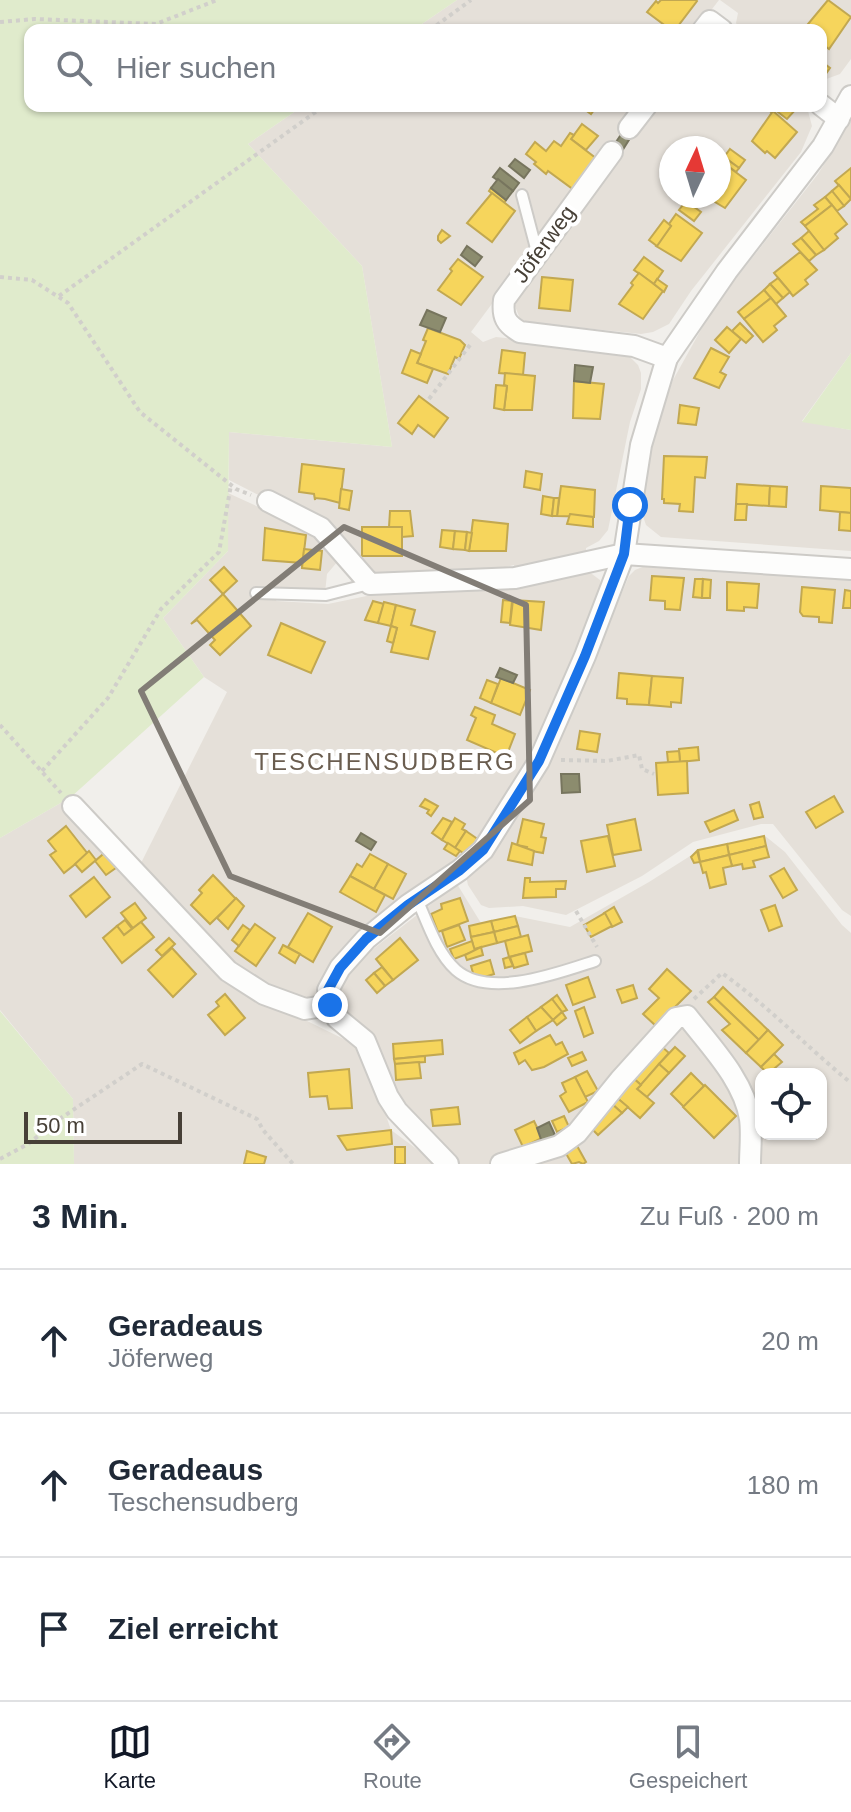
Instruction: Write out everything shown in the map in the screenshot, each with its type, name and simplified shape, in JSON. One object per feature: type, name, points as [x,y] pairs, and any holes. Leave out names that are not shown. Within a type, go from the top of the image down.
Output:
[{"type":"street","points":[[448,1164],[397,1111],[365,1041],[337,1018],[330,1005],[328,990],[340,968],[366,939],[483,850],[539,761],[585,656],[624,554],[641,445],[667,358],[727,271],[823,146],[851,96]]},
{"type":"street","points":[[827,110],[839,119]]},
{"type":"street","points":[[629,128],[641,112]]},
{"type":"street","name":"Jöferweg","points":[[612,152],[504,300],[504,316],[508,325],[520,332],[634,346],[667,358]]},
{"type":"street","points":[[268,501],[321,528],[370,584],[515,578],[624,554],[851,569]]},
{"type":"street","points":[[73,806],[228,971],[264,994],[305,1009],[330,1005]]},
{"type":"street","points":[[501,1164],[559,1146],[577,1133],[676,1018],[687,1016],[723,1063],[743,1096],[750,1119],[750,1164]]},
{"type":"lane","points":[[522,195],[537,252]]},
{"type":"lane","points":[[256,593],[326,595],[370,584]]},
{"type":"lane","points":[[417,899],[442,953],[455,969],[472,981],[496,984],[595,961]]},
{"type":"path","points":[[0,22],[35,19],[156,24],[217,0]]},
{"type":"path","points":[[438,24],[471,0]]},
{"type":"path","points":[[58,296],[316,112]]},
{"type":"path","points":[[0,277],[32,280],[68,303],[140,412],[231,485],[268,501]]},
{"type":"path","points":[[429,399],[470,345]]},
{"type":"path","points":[[42,771],[108,698],[161,609],[219,552],[231,485]]},
{"type":"path","points":[[0,725],[73,806]]},
{"type":"path","points":[[539,761],[607,761],[639,755],[642,769],[654,774]]},
{"type":"path","points":[[576,911],[599,953],[595,961]]},
{"type":"path","points":[[676,1018],[722,973],[756,997],[802,1043],[851,1083]]},
{"type":"path","points":[[0,1159],[28,1144],[142,1064],[257,1119],[293,1164]]},
{"type":"highlighted area","points":[[344,527],[526,605],[530,800],[380,933],[230,876],[141,691]]},
{"type":"shaded area","points":[[457,0],[719,0],[701,24],[422,24]]},
{"type":"shaded area","points":[[720,0],[851,0],[851,59],[840,74],[827,79],[827,24],[737,24],[738,13]]},
{"type":"shaded area","points":[[294,112],[808,112],[812,126],[801,152],[691,291],[669,324],[641,334],[520,319],[515,306],[523,262],[471,332],[483,342],[496,337],[614,350],[628,355],[638,365],[641,389],[630,422],[608,530],[599,541],[586,551],[520,570],[514,570],[514,565],[473,575],[371,582],[316,524],[229,480],[229,432],[392,447],[362,266],[248,144]]},
{"type":"shaded area","points":[[851,121],[851,353],[802,421],[851,430],[851,551],[661,537],[646,525],[640,507],[655,432],[673,380],[713,308],[818,174]]},
{"type":"shaded area","points":[[228,493],[311,531],[338,561],[327,574],[325,593],[281,591],[276,601],[328,604],[386,592],[583,572],[600,580],[602,589],[539,748],[468,856],[334,965],[311,1002],[294,1002],[220,957],[138,869],[227,692],[204,677],[163,618],[228,551]]},
{"type":"shaded area","points":[[650,564],[851,578],[851,916],[842,910],[773,824],[761,824],[693,842],[642,876],[566,915],[523,906],[489,908],[481,905],[468,885],[466,876],[520,807],[552,758],[629,576]]},
{"type":"shaded area","points":[[64,801],[68,814],[147,894],[209,967],[215,964],[252,994],[354,1044],[367,1061],[391,1130],[437,1164],[74,1164],[73,1099],[0,1010],[0,838]]},
{"type":"shaded area","points":[[764,835],[785,852],[851,933],[851,1164],[457,1164],[394,1097],[377,1043],[344,1013],[340,1002],[340,990],[349,974],[368,953],[457,884],[481,923],[515,916],[570,927],[698,851]]},
{"type":"green space","points":[[0,0],[457,0],[422,24],[24,24],[24,112],[294,112],[248,144],[362,266],[392,447],[229,432],[228,551],[163,618],[204,677],[71,797],[0,838]]},
{"type":"green space","points":[[851,353],[851,430],[802,422]]},
{"type":"green space","points":[[0,1011],[73,1099],[74,1164],[0,1164]]},
{"type":"building: Wohnen","points":[[661,0],[697,1],[680,24],[663,24],[647,12],[656,1]]},
{"type":"building: Wohnen","points":[[828,0],[851,17],[829,49],[827,24],[808,24]]},
{"type":"building: Wohnen","points":[[772,112],[797,132],[775,158],[752,141]]},
{"type":"building: Wohnen","points":[[778,112],[793,112],[787,119]]},
{"type":"building: Wohnen","points":[[582,124],[598,136],[586,150],[571,139]]},
{"type":"building: Wohnen","points":[[570,133],[574,135],[571,139],[597,159],[574,190],[548,171],[546,174],[526,154],[535,142],[546,151],[554,141],[561,146]]},
{"type":"building: Wohnen","points":[[731,150],[745,160],[739,168],[731,162]]},
{"type":"building: Wohnen","points":[[731,162],[739,168],[736,172],[731,168]]},
{"type":"building: Wohnen","points":[[851,168],[851,199],[835,181]]},
{"type":"building: Wohnen","points":[[731,169],[746,180],[731,200]]},
{"type":"building: Wohnen","points":[[839,185],[851,199],[844,206],[832,191]]},
{"type":"building: Wohnen","points":[[491,188],[506,200],[504,203],[489,191]]},
{"type":"building: Wohnen","points":[[832,191],[844,206],[837,211],[825,197]]},
{"type":"building: Wohnen","points":[[492,193],[515,211],[492,242],[467,223]]},
{"type":"building: Wohnen","points":[[825,197],[832,205],[805,226],[801,222],[818,209],[814,205]]},
{"type":"building: Wohnen","points":[[832,205],[847,224],[835,234],[838,238],[824,250],[805,226]]},
{"type":"building: Wohnen","points":[[696,208],[701,212],[694,221],[679,210]]},
{"type":"building: Wohnen","points":[[676,214],[702,233],[681,261],[656,246]]},
{"type":"building: Wohnen","points":[[664,220],[671,226],[657,246],[649,240]]},
{"type":"building: Wohnen","points":[[442,230],[450,236],[441,243],[438,236]]},
{"type":"building: Wohnen","points":[[809,231],[824,250],[816,255],[801,238]]},
{"type":"building: Wohnen","points":[[801,238],[816,255],[809,261],[793,244]]},
{"type":"building: Wohnen","points":[[800,252],[817,270],[805,280],[808,284],[793,296],[774,273]]},
{"type":"building: Wohnen","points":[[644,257],[663,271],[654,284],[634,270]]},
{"type":"building: Wohnen","points":[[458,259],[483,277],[461,305],[438,290]]},
{"type":"building: Wohnen","points":[[639,273],[663,291],[643,319],[619,304]]},
{"type":"building: Wohnen","points":[[542,277],[573,280],[570,311],[539,308]]},
{"type":"building: Wohnen","points":[[778,278],[790,292],[783,298],[770,284]]},
{"type":"building: Wohnen","points":[[657,279],[667,286],[664,292],[654,284]]},
{"type":"building: Wohnen","points":[[770,284],[783,298],[776,304],[764,290]]},
{"type":"building: Wohnen","points":[[764,290],[771,298],[744,319],[738,312]]},
{"type":"building: Wohnen","points":[[771,298],[786,316],[774,326],[777,330],[763,342],[744,319]]},
{"type":"building: Wohnen","points":[[740,323],[753,336],[746,343],[732,331]]},
{"type":"building: Wohnen","points":[[727,327],[741,339],[729,353],[715,340]]},
{"type":"building: Wohnen","points":[[428,328],[460,340],[465,345],[459,359],[455,357],[448,374],[417,363]]},
{"type":"building: Wohnen","points":[[711,348],[729,357],[720,372],[726,375],[719,388],[694,378]]},
{"type":"building: Wohnen","points":[[411,350],[421,354],[417,363],[433,369],[427,383],[402,373]]},
{"type":"building: Wohnen","points":[[502,350],[525,353],[523,375],[499,373]]},
{"type":"building: Wohnen","points":[[505,373],[535,376],[532,410],[504,410]]},
{"type":"building: Wohnen","points":[[574,381],[604,384],[600,419],[573,418]]},
{"type":"building: Wohnen","points":[[496,385],[507,386],[504,410],[494,408]]},
{"type":"building: Wohnen","points":[[419,396],[448,418],[434,437],[418,425],[412,434],[398,423]]},
{"type":"building: Wohnen","points":[[680,405],[699,408],[696,425],[678,423]]},
{"type":"building: Wohnen","points":[[664,456],[707,457],[705,478],[695,477],[693,512],[679,511],[680,504],[664,503]]},
{"type":"building: Wohnen","points":[[302,464],[344,469],[340,503],[315,500],[314,494],[299,492]]},
{"type":"building: Wohnen","points":[[526,471],[542,474],[540,490],[524,487]]},
{"type":"building: Wohnen","points":[[737,484],[770,486],[769,506],[736,504]]},
{"type":"building: Wohnen","points":[[561,486],[595,490],[594,517],[557,516]]},
{"type":"building: Wohnen","points":[[770,486],[787,487],[786,507],[769,506]]},
{"type":"building: Wohnen","points":[[821,486],[851,488],[851,513],[820,510]]},
{"type":"building: Wohnen","points":[[341,489],[352,491],[349,510],[339,508]]},
{"type":"building: Wohnen","points":[[543,496],[554,498],[552,516],[541,514]]},
{"type":"building: Wohnen","points":[[554,498],[559,498],[557,516],[552,516]]},
{"type":"building: Wohnen","points":[[736,504],[747,504],[746,520],[735,520]]},
{"type":"building: Wohnen","points":[[390,511],[410,511],[413,536],[402,537],[402,527],[389,527]]},
{"type":"building: Wohnen","points":[[840,512],[851,513],[851,531],[839,530]]},
{"type":"building: Wohnen","points":[[570,514],[593,517],[593,527],[567,524]]},
{"type":"building: Wohnen","points":[[473,520],[508,524],[506,551],[469,551]]},
{"type":"building: Wohnen","points":[[362,527],[402,527],[402,556],[362,556]]},
{"type":"building: Wohnen","points":[[265,528],[306,535],[302,568],[302,563],[263,560]]},
{"type":"building: Wohnen","points":[[442,530],[455,531],[453,549],[440,547]]},
{"type":"building: Wohnen","points":[[455,531],[467,532],[465,550],[453,549]]},
{"type":"building: Wohnen","points":[[467,532],[472,533],[469,551],[465,550]]},
{"type":"building: Wohnen","points":[[304,549],[322,551],[320,570],[302,568]]},
{"type":"building: Wohnen","points":[[224,567],[237,581],[223,594],[210,580]]},
{"type":"building: Wohnen","points":[[652,576],[684,578],[680,610],[665,609],[665,601],[650,600]]},
{"type":"building: Wohnen","points":[[695,579],[703,579],[702,598],[693,597]]},
{"type":"building: Wohnen","points":[[703,579],[711,580],[710,598],[702,598]]},
{"type":"building: Wohnen","points":[[727,582],[759,584],[757,608],[727,610]]},
{"type":"building: Wohnen","points":[[802,587],[835,590],[832,623],[819,622],[819,617],[803,616],[800,612]]},
{"type":"building: Wohnen","points":[[845,590],[851,591],[851,608],[843,608]]},
{"type":"building: Wohnen","points":[[223,594],[251,626],[220,655],[210,645],[215,640],[197,620],[191,624]]},
{"type":"building: Wohnen","points":[[503,600],[512,601],[510,623],[501,622]]},
{"type":"building: Wohnen","points":[[513,600],[544,602],[541,630],[510,625]]},
{"type":"building: Wohnen","points":[[373,601],[384,604],[378,623],[365,620]]},
{"type":"building: Wohnen","points":[[384,602],[396,605],[391,626],[378,623]]},
{"type":"building: Wohnen","points":[[396,605],[415,610],[411,625],[435,632],[428,659],[391,652],[397,628],[391,626]]},
{"type":"building: Wohnen","points":[[281,623],[325,642],[311,673],[268,655]]},
{"type":"building: Wohnen","points":[[391,626],[397,628],[393,643],[387,641]]},
{"type":"building: Wohnen","points":[[619,673],[652,676],[649,705],[627,704],[627,699],[617,698]]},
{"type":"building: Wohnen","points":[[652,676],[683,678],[681,703],[671,702],[671,707],[649,705]]},
{"type":"building: Wohnen","points":[[501,678],[530,690],[520,715],[491,703]]},
{"type":"building: Wohnen","points":[[487,680],[498,684],[491,703],[480,698]]},
{"type":"building: Wohnen","points":[[475,707],[495,715],[492,724],[515,734],[506,757],[467,740],[476,718],[471,715]]},
{"type":"building: Wohnen","points":[[580,731],[600,734],[597,752],[577,749]]},
{"type":"building: Wohnen","points":[[698,747],[699,760],[680,762],[679,749]]},
{"type":"building: Wohnen","points":[[679,751],[680,762],[668,762],[667,752]]},
{"type":"building: Wohnen","points":[[687,761],[688,793],[658,795],[656,763]]},
{"type":"building: Wohnen","points":[[834,796],[843,812],[816,828],[806,812]]},
{"type":"building: Wohnen","points":[[425,799],[438,806],[431,816],[427,813],[429,810],[420,806]]},
{"type":"building: Wohnen","points":[[759,802],[763,817],[754,819],[750,805]]},
{"type":"building: Wohnen","points":[[734,810],[738,820],[710,832],[705,822]]},
{"type":"building: Wohnen","points":[[443,818],[452,822],[442,840],[432,833]]},
{"type":"building: Wohnen","points":[[455,818],[465,824],[462,829],[466,831],[455,848],[442,840]]},
{"type":"building: Wohnen","points":[[523,819],[544,824],[541,837],[546,838],[543,853],[517,845]]},
{"type":"building: Wohnen","points":[[635,819],[641,850],[613,855],[607,825]]},
{"type":"building: Wohnen","points":[[66,826],[88,854],[64,873],[50,855],[56,851],[48,841]]},
{"type":"building: Wohnen","points":[[466,831],[479,840],[468,856],[455,848]]},
{"type":"building: Wohnen","points":[[608,836],[615,866],[587,872],[581,841]]},
{"type":"building: Wohnen","points":[[764,836],[766,846],[729,855],[727,844]]},
{"type":"building: Wohnen","points":[[448,843],[460,851],[456,856],[444,849]]},
{"type":"building: Wohnen","points":[[512,843],[534,851],[532,865],[508,860]]},
{"type":"building: Wohnen","points":[[727,844],[729,855],[700,862],[698,850]]},
{"type":"building: Wohnen","points":[[766,846],[769,857],[753,861],[755,867],[743,869],[742,864],[732,866],[729,855]]},
{"type":"building: Wohnen","points":[[108,850],[120,865],[106,875],[95,861]]},
{"type":"building: Wohnen","points":[[89,851],[96,860],[82,872],[75,864]]},
{"type":"building: Wohnen","points":[[697,851],[700,862],[694,863],[691,857]]},
{"type":"building: Wohnen","points":[[370,854],[388,864],[374,889],[350,876],[357,864],[362,867]]},
{"type":"building: Wohnen","points":[[729,855],[732,866],[723,868],[726,884],[710,888],[700,862]]},
{"type":"building: Wohnen","points":[[388,864],[406,874],[393,899],[374,889]]},
{"type":"building: Wohnen","points":[[784,868],[797,890],[783,898],[770,876]]},
{"type":"building: Wohnen","points":[[213,875],[236,899],[210,924],[191,905],[202,893],[199,890]]},
{"type":"building: Wohnen","points":[[350,876],[385,895],[376,912],[340,892]]},
{"type":"building: Wohnen","points":[[94,877],[110,897],[86,917],[70,896]]},
{"type":"building: Wohnen","points":[[525,878],[530,878],[530,882],[566,881],[565,889],[556,889],[556,897],[523,898]]},
{"type":"building: Wohnen","points":[[236,898],[244,906],[228,929],[217,918]]},
{"type":"building: Wohnen","points":[[460,898],[468,921],[438,932],[431,914],[442,909],[441,904]]},
{"type":"building: Wohnen","points":[[135,903],[146,918],[133,928],[121,913]]},
{"type":"building: Wohnen","points":[[775,905],[782,926],[769,931],[761,910]]},
{"type":"building: Wohnen","points":[[614,907],[622,922],[612,927],[604,913]]},
{"type":"building: Wohnen","points":[[308,913],[332,927],[313,962],[288,947]]},
{"type":"building: Wohnen","points":[[605,913],[612,926],[591,937],[584,925]]},
{"type":"building: Wohnen","points":[[515,916],[518,926],[494,932],[491,921]]},
{"type":"building: Wohnen","points":[[125,920],[132,929],[124,935],[117,926]]},
{"type":"building: Wohnen","points":[[491,921],[494,932],[471,937],[469,926]]},
{"type":"building: Wohnen","points":[[141,922],[154,937],[122,963],[103,938],[117,926],[124,935]]},
{"type":"building: Wohnen","points":[[255,924],[275,938],[256,966],[235,951]]},
{"type":"building: Wohnen","points":[[243,925],[250,930],[239,946],[232,940]]},
{"type":"building: Wohnen","points":[[459,925],[465,940],[447,947],[442,931]]},
{"type":"building: Wohnen","points":[[518,926],[521,937],[497,943],[494,932]]},
{"type":"building: Wohnen","points":[[494,932],[497,943],[474,949],[471,937]]},
{"type":"building: Wohnen","points":[[528,935],[532,951],[509,957],[505,941]]},
{"type":"building: Wohnen","points":[[169,938],[175,944],[162,956],[156,950]]},
{"type":"building: Wohnen","points":[[400,938],[418,960],[393,980],[376,959]]},
{"type":"building: Wohnen","points":[[472,941],[475,951],[454,959],[450,949]]},
{"type":"building: Wohnen","points":[[283,945],[300,954],[295,963],[279,953]]},
{"type":"building: Wohnen","points":[[481,947],[483,955],[467,960],[465,955]]},
{"type":"building: Wohnen","points":[[172,948],[196,974],[173,997],[148,970]]},
{"type":"building: Wohnen","points":[[525,953],[528,964],[514,968],[510,957]]},
{"type":"building: Wohnen","points":[[509,957],[513,966],[505,968],[503,959]]},
{"type":"building: Wohnen","points":[[490,960],[494,974],[475,980],[471,966]]},
{"type":"building: Wohnen","points":[[382,967],[393,980],[385,986],[374,973]]},
{"type":"building: Wohnen","points":[[667,969],[691,991],[656,1026],[643,1014],[659,998],[649,989]]},
{"type":"building: Wohnen","points":[[374,973],[385,986],[377,993],[366,980]]},
{"type":"building: Wohnen","points":[[588,977],[595,997],[573,1005],[566,985]]},
{"type":"building: Wohnen","points":[[633,985],[637,998],[622,1003],[617,990]]},
{"type":"building: Wohnen","points":[[723,987],[768,1030],[759,1040],[714,997]]},
{"type":"building: Wohnen","points":[[225,994],[245,1018],[225,1035],[208,1015],[219,1006],[216,1002]]},
{"type":"building: Wohnen","points":[[557,995],[567,1010],[562,1012],[552,999]]},
{"type":"building: Wohnen","points":[[714,997],[759,1040],[746,1053],[722,1030],[730,1024],[708,1002]]},
{"type":"building: Wohnen","points":[[552,999],[562,1012],[553,1020],[541,1007]]},
{"type":"building: Wohnen","points":[[541,1007],[553,1020],[536,1031],[527,1017]]},
{"type":"building: Wohnen","points":[[584,1007],[593,1033],[584,1037],[575,1011]]},
{"type":"building: Wohnen","points":[[562,1012],[566,1018],[557,1025],[553,1020]]},
{"type":"building: Wohnen","points":[[527,1017],[536,1031],[520,1043],[510,1030]]},
{"type":"building: Wohnen","points":[[768,1030],[783,1045],[761,1067],[746,1053]]},
{"type":"building: Wohnen","points":[[550,1035],[556,1045],[562,1042],[568,1054],[532,1070],[525,1060],[519,1064],[514,1053]]},
{"type":"building: Wohnen","points":[[442,1040],[443,1054],[394,1059],[393,1044]]},
{"type":"building: Wohnen","points":[[660,1045],[669,1053],[641,1085],[632,1077]]},
{"type":"building: Wohnen","points":[[675,1047],[685,1056],[669,1073],[659,1064]]},
{"type":"building: Wohnen","points":[[582,1052],[586,1060],[572,1066],[568,1058]]},
{"type":"building: Wohnen","points":[[774,1054],[782,1062],[775,1068],[761,1067]]},
{"type":"building: Wohnen","points":[[425,1056],[425,1062],[395,1064],[394,1059]]},
{"type":"building: Wohnen","points":[[419,1062],[421,1078],[396,1080],[395,1064]]},
{"type":"building: Wohnen","points":[[659,1064],[669,1073],[647,1097],[637,1089]]},
{"type":"building: Wohnen","points":[[349,1069],[352,1108],[329,1109],[327,1096],[310,1097],[308,1073]]},
{"type":"building: Wohnen","points":[[587,1071],[598,1091],[585,1097],[575,1077]]},
{"type":"building: Wohnen","points":[[691,1073],[704,1086],[684,1107],[671,1094]]},
{"type":"building: Wohnen","points":[[575,1077],[588,1102],[569,1112],[560,1096],[566,1092],[562,1083]]},
{"type":"building: Wohnen","points":[[632,1077],[641,1085],[637,1089],[654,1103],[640,1118],[615,1096]]},
{"type":"building: Wohnen","points":[[705,1085],[736,1116],[714,1138],[683,1107]]},
{"type":"building: Wohnen","points":[[616,1097],[628,1107],[622,1113],[611,1103]]},
{"type":"building: Wohnen","points":[[611,1103],[622,1113],[598,1135],[590,1127]]},
{"type":"building: Wohnen","points":[[458,1107],[460,1124],[433,1126],[431,1110]]},
{"type":"building: Wohnen","points":[[564,1116],[569,1127],[557,1132],[552,1121]]},
{"type":"building: Wohnen","points":[[534,1121],[542,1138],[523,1147],[515,1130]]},
{"type":"building: Wohnen","points":[[391,1130],[392,1144],[347,1150],[338,1136]]},
{"type":"building: Wohnen","points":[[576,1144],[586,1162],[583,1164],[572,1164],[564,1150]]},
{"type":"building: Wohnen","points":[[395,1147],[405,1147],[405,1164],[395,1164]]},
{"type":"building: Wohnen","points":[[247,1151],[266,1157],[264,1164],[244,1164]]},
{"type":"building: Industrie","points":[[624,130],[632,135],[622,151],[614,145]]},
{"type":"building: Industrie","points":[[515,159],[530,170],[524,178],[509,166]]},
{"type":"building: Industrie","points":[[500,168],[519,183],[513,191],[493,177]]},
{"type":"building: Industrie","points":[[498,179],[513,191],[506,200],[491,188]]},
{"type":"building: Industrie","points":[[467,246],[482,257],[475,266],[461,255]]},
{"type":"building: Industrie","points":[[427,310],[446,318],[440,332],[420,325]]},
{"type":"building: Industrie","points":[[575,365],[593,367],[590,383],[574,381]]},
{"type":"building: Industrie","points":[[500,668],[517,675],[513,683],[496,677]]},
{"type":"building: Industrie","points":[[561,774],[579,774],[580,792],[562,793]]},
{"type":"building: Industrie","points":[[361,833],[376,842],[371,850],[356,841]]},
{"type":"building: Industrie","points":[[549,1122],[555,1135],[542,1142],[537,1128]]},
{"type":"district","name":"TESCHENSUDBERG","points":[[385,761]]},
{"type":"route","points":[[330,1005],[328,990],[340,968],[366,939],[483,850],[539,761],[585,656],[624,554],[630,505]]}]
